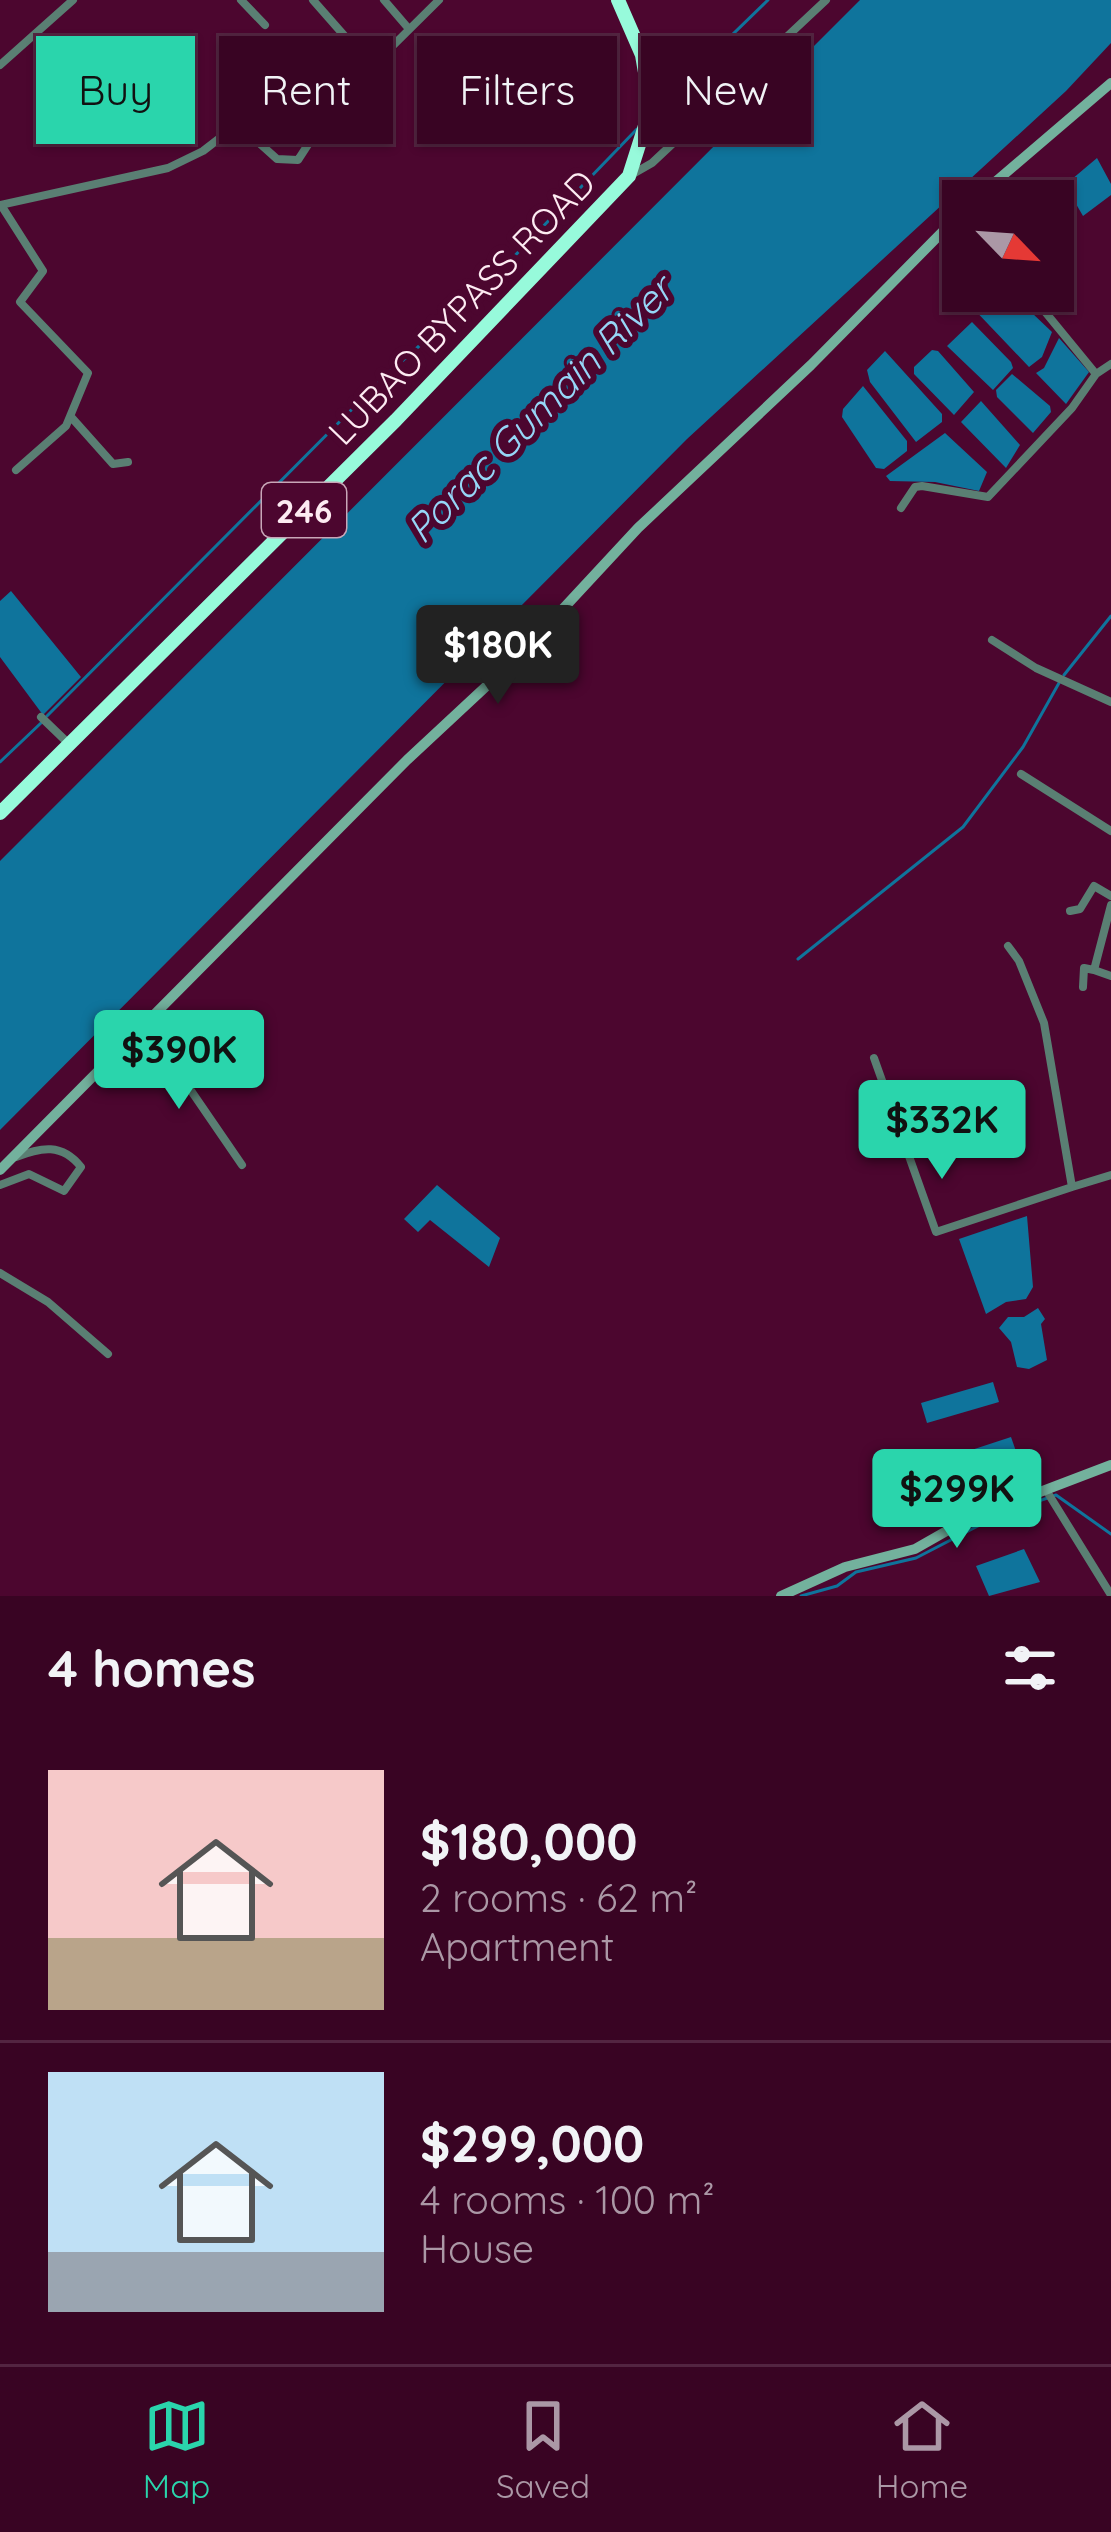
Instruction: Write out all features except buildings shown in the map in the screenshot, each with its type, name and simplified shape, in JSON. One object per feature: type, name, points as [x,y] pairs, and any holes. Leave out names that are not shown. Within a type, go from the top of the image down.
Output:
[{"type":"highway","name":"LUBAO BYPASS ROAD","points":[[0,813],[396,420],[629,176],[651,107],[642,55],[618,0]]},
{"type":"street","points":[[0,65],[73,0]]},
{"type":"street","points":[[241,0],[265,26]]},
{"type":"street","points":[[313,0],[345,36]]},
{"type":"street","points":[[384,0],[409,29]]},
{"type":"street","points":[[393,45],[439,0]]},
{"type":"street","points":[[629,176],[652,163],[826,0]]},
{"type":"street","points":[[998,180],[1111,83]]},
{"type":"street","points":[[16,470],[72,418],[88,373],[20,302],[43,271],[0,205],[168,168],[219,139]]},
{"type":"street","points":[[260,144],[277,159],[298,160],[309,144]]},
{"type":"street","points":[[0,1170],[522,652],[638,528],[811,365],[942,232]]},
{"type":"street","points":[[1045,312],[1096,374]]},
{"type":"street","points":[[901,508],[915,488],[922,486],[988,496],[1072,408],[1096,374],[1111,364]]},
{"type":"street","points":[[72,418],[112,464],[128,462]]},
{"type":"street","points":[[992,640],[1111,702]]},
{"type":"street","points":[[44,719],[68,743]]},
{"type":"street","points":[[1021,774],[1111,831]]},
{"type":"street","points":[[1070,911],[1080,909],[1094,886],[1111,901],[1094,970]]},
{"type":"street","points":[[1008,946],[1019,961],[1045,1026],[1072,1186]]},
{"type":"street","points":[[1083,987],[1084,968],[1111,976]]},
{"type":"street","points":[[115,1051],[137,1043],[170,1060],[242,1166]]},
{"type":"street","points":[[874,1058],[936,1232],[1111,1175]]},
{"type":"street","points":[[0,1185],[29,1174],[64,1191],[81,1167],[60,1150],[42,1148],[12,1158]]},
{"type":"street","points":[[0,1274],[49,1302],[108,1354]]},
{"type":"street","points":[[781,1596],[845,1567],[915,1549],[966,1520],[1111,1465]]},
{"type":"street","points":[[1046,1490],[1111,1595]]},
{"type":"water","name":"Porac Gumain River","points":[[860,0],[1111,0],[1111,43],[1066,91],[969,180],[942,180],[942,205],[687,439],[0,1130],[0,861],[716,144],[811,144],[811,49]]},
{"type":"water","points":[[1097,158],[1111,184],[1111,195],[1083,216],[1074,200],[1071,180]]},
{"type":"water","points":[[977,312],[1031,312],[1052,332],[1042,357],[1029,367]]},
{"type":"water","points":[[972,322],[1013,368],[993,390],[947,346]]},
{"type":"water","points":[[1059,338],[1089,372],[1066,404],[1036,373],[1044,368]]},
{"type":"water","points":[[932,350],[974,392],[954,415],[914,374],[914,367]]},
{"type":"water","points":[[885,351],[942,414],[942,422],[916,442],[870,382],[867,370]]},
{"type":"water","points":[[1012,374],[1050,406],[1051,412],[1033,433],[997,397],[996,390]]},
{"type":"water","points":[[863,386],[907,441],[907,451],[884,469],[876,468],[842,417],[843,409]]},
{"type":"water","points":[[981,401],[1020,445],[1006,468],[961,422]]},
{"type":"water","points":[[945,433],[987,472],[979,491],[935,482],[890,481],[886,476]]},
{"type":"water","points":[[11,591],[81,677],[43,715],[0,657],[0,601]]},
{"type":"water","points":[[437,1185],[500,1238],[489,1267],[430,1220],[418,1232],[404,1219]]},
{"type":"water","points":[[1027,1216],[1033,1287],[1026,1299],[1006,1302],[986,1314],[959,1239]]},
{"type":"water","points":[[1038,1308],[1045,1319],[1041,1324],[1047,1360],[1029,1369],[1017,1367],[1011,1342],[999,1328],[1008,1317],[1024,1317]]},
{"type":"water","points":[[993,1382],[999,1402],[927,1423],[921,1403]]},
{"type":"water","points":[[1011,1437],[1018,1457],[947,1480],[941,1460]]},
{"type":"water","points":[[1024,1549],[1040,1582],[989,1596],[976,1566]]},
{"type":"waterway","points":[[731,36],[768,0]]},
{"type":"waterway","points":[[47,716],[385,376],[475,297],[637,129]]},
{"type":"waterway","points":[[1064,675],[1111,616]]},
{"type":"waterway","points":[[798,959],[963,827],[1023,747],[1059,683]]},
{"type":"waterway","points":[[0,762],[41,723]]},
{"type":"waterway","points":[[801,1596],[837,1586],[856,1572],[916,1558],[999,1515],[1056,1495],[1111,1534]]}]
